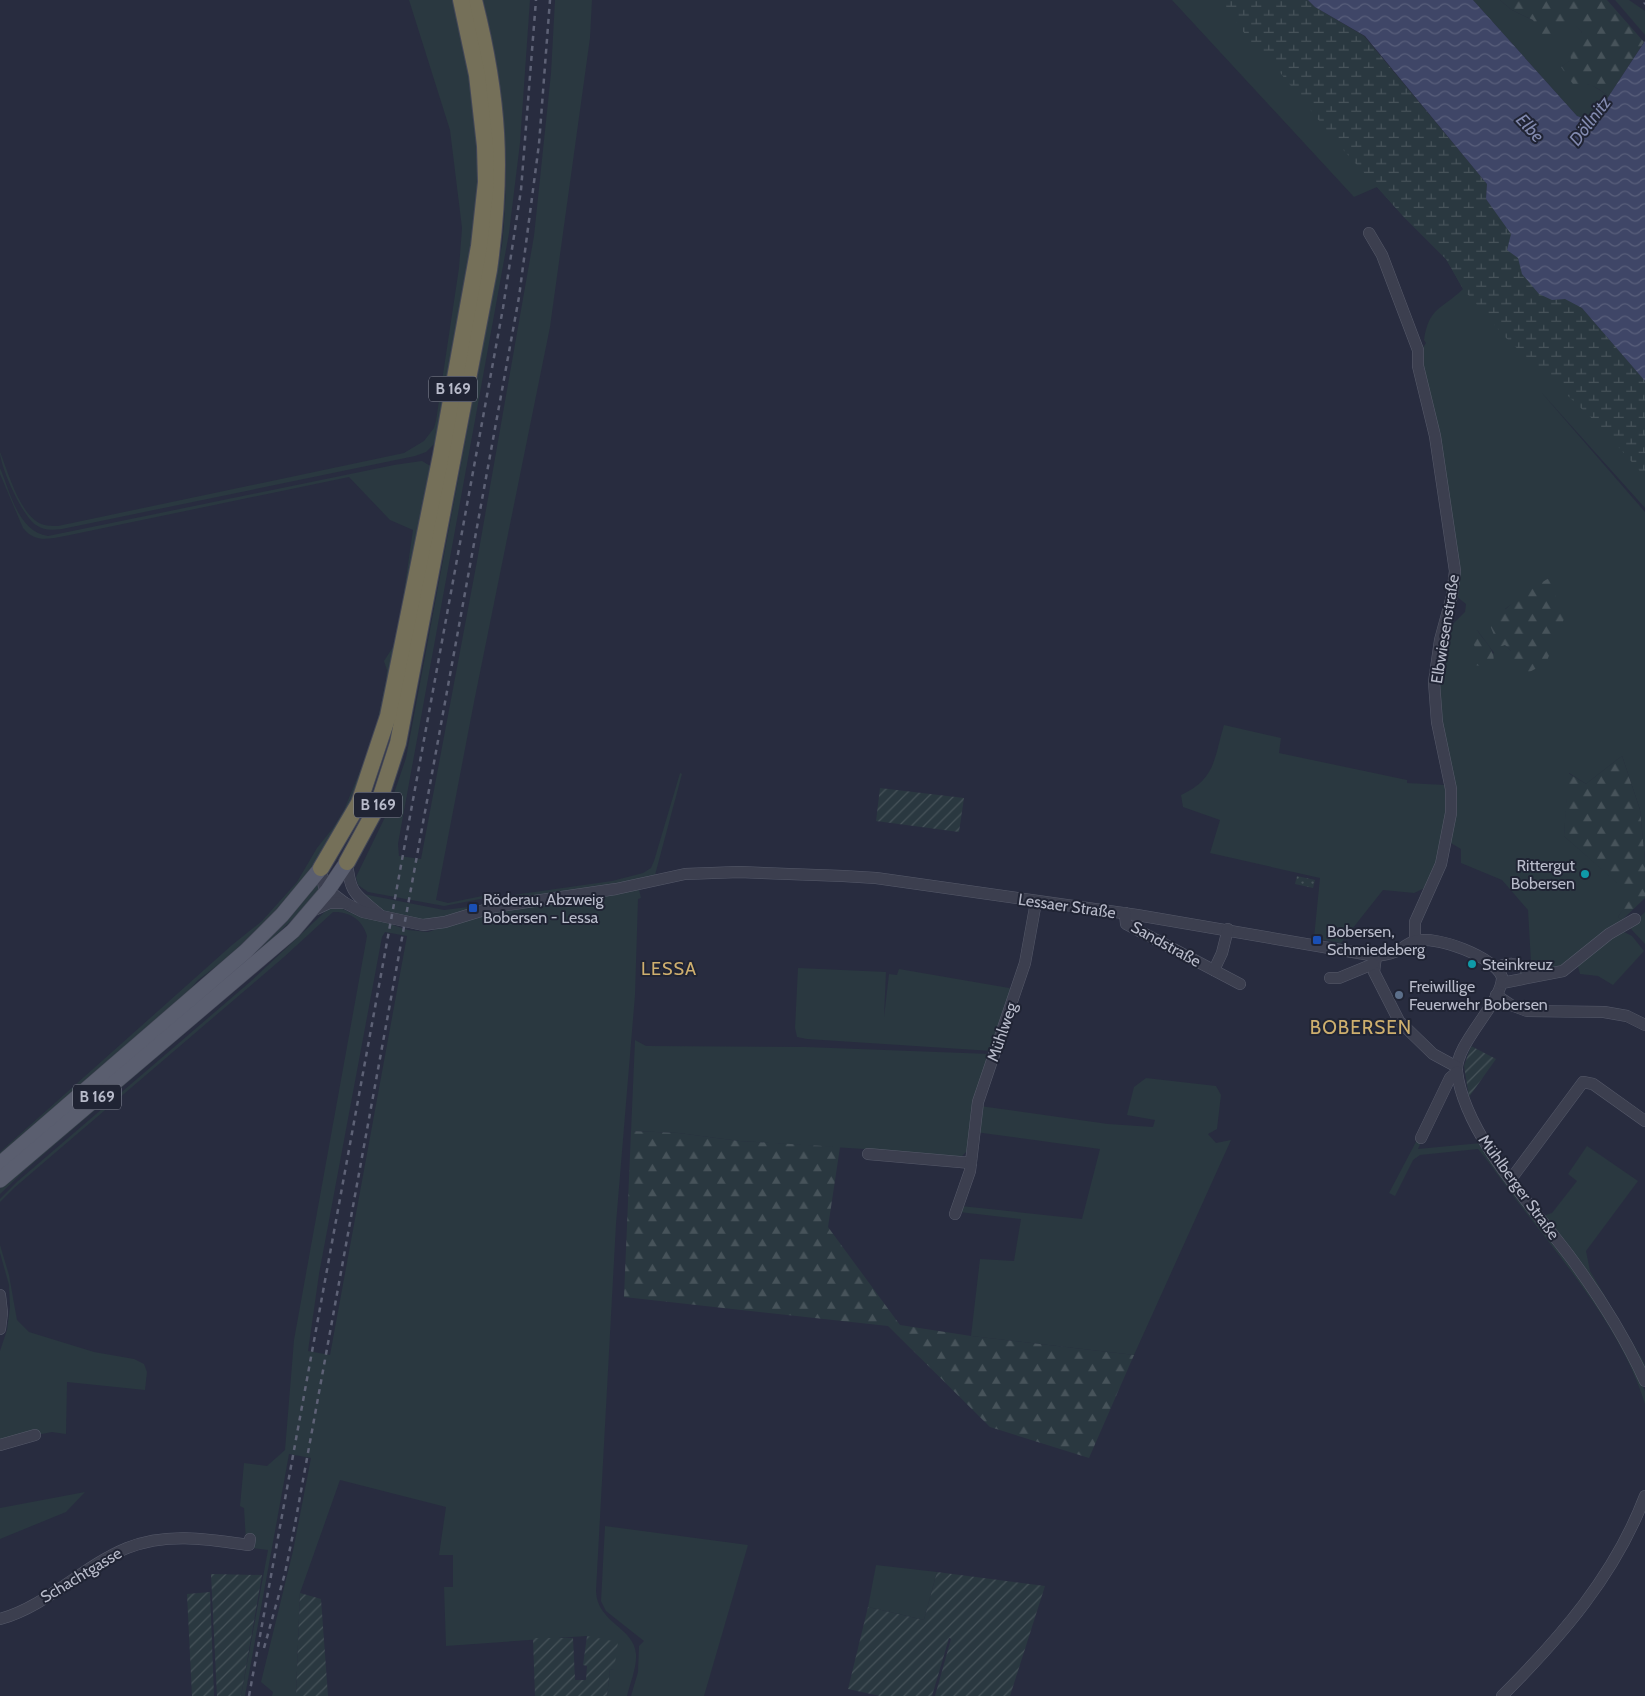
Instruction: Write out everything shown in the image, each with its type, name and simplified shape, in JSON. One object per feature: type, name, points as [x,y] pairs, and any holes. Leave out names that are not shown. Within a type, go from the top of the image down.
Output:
[{"type":"highway","name":"B 169","points":[[321,868],[359,803],[388,716],[440,464],[479,246],[486,182],[484,137],[477,75],[461,0]]},
{"type":"highway","name":"B 169","points":[[347,862],[378,805],[398,743],[489,270],[496,221],[498,148],[490,70],[474,0]]},
{"type":"main road","name":"B 169","points":[[0,1180],[293,931],[328,890],[347,862]]},
{"type":"main road","name":"B 169","points":[[0,1164],[246,950],[288,908],[321,868]]},
{"type":"street","name":"Elbwiesenstraße","points":[[1369,234],[1382,255],[1418,350],[1418,366],[1435,436],[1455,562],[1452,596],[1440,640],[1434,682],[1437,722],[1451,789],[1451,812],[1441,864],[1415,922],[1415,941]]},
{"type":"street","points":[[347,862],[350,887],[358,898],[382,916]]},
{"type":"street","points":[[321,868],[322,879],[328,890]]},
{"type":"street","name":"Lessaer Straße","points":[[328,890],[345,903],[363,912],[411,924],[434,924],[494,907],[616,889],[685,874],[760,872],[876,878],[1228,930],[1375,960],[1415,941]]},
{"type":"street","name":"Mühlweg","points":[[955,1214],[967,1183],[978,1102],[1022,972],[1036,902]]},
{"type":"street","points":[[310,912],[329,903],[345,903]]},
{"type":"street","name":"Sandstraße","points":[[1125,914],[1126,924],[1240,984]]},
{"type":"street","points":[[1415,941],[1424,940],[1452,946],[1475,954],[1501,976],[1528,977],[1563,971],[1609,934],[1635,919]]},
{"type":"street","name":"Sandstraße","points":[[1214,970],[1222,953],[1228,930]]},
{"type":"street","points":[[1330,978],[1339,978],[1375,960]]},
{"type":"street","points":[[1375,960],[1374,972],[1399,1021],[1433,1054],[1457,1069]]},
{"type":"street","points":[[1421,1138],[1450,1078],[1457,1069],[1462,1051],[1496,995],[1501,976],[1512,963],[1520,964],[1526,969],[1528,977]]},
{"type":"street","points":[[1496,995],[1511,1005],[1527,1011],[1604,1012],[1627,1016],[1645,1025]]},
{"type":"street","name":"Mühlberger Straße","points":[[1457,1069],[1475,1126],[1511,1178],[1572,1259],[1610,1316],[1645,1381]]},
{"type":"street","points":[[1511,1178],[1583,1082],[1593,1084],[1645,1121]]},
{"type":"street","points":[[868,1154],[971,1163]]},
{"type":"street","points":[[0,1295],[2,1313],[0,1329]]},
{"type":"street","points":[[0,1445],[35,1435]]},
{"type":"street","points":[[1502,1696],[1561,1634],[1597,1588],[1621,1548],[1645,1496]]},
{"type":"street","name":"Schachtgasse","points":[[0,1619],[70,1583],[109,1557],[128,1547],[182,1537],[249,1545],[250,1539]]},
{"type":"green space","points":[[409,0],[456,0],[467,46],[481,150],[477,230],[436,442],[426,452],[415,456],[62,529],[45,529],[36,525],[25,512],[13,491],[4,469],[0,452],[15,491],[32,518],[39,523],[58,526],[404,453],[424,441],[434,428],[459,268],[462,228],[450,130]]},
{"type":"green space","points":[[483,0],[530,0],[520,143],[509,233],[398,844],[399,856],[421,859],[477,561],[534,236],[551,73],[555,0],[592,0],[590,38],[550,327],[436,900],[448,903],[487,895],[500,897],[612,881],[643,873],[651,868],[654,861],[680,773],[682,774],[655,875],[615,884],[496,902],[491,897],[444,906],[368,892],[358,885],[356,877],[388,811],[406,758],[502,245],[506,182],[504,122],[496,62]]},
{"type":"green space","points":[[1172,0],[1308,0],[1645,381],[1645,508],[1541,392],[1645,512],[1645,861],[1640,810],[1622,756],[1586,784],[1569,773],[1564,836],[1633,896],[1618,917],[1622,920],[1564,966],[1553,969],[1531,962],[1528,910],[1502,880],[1461,863],[1461,849],[1449,842],[1453,814],[1436,683],[1448,629],[1465,612],[1466,604],[1456,596],[1419,361],[1422,349],[1426,343],[1424,340],[1429,321],[1437,310],[1463,289],[1446,259],[1377,187],[1354,197]],"holes":[[[1549,578],[1511,651],[1505,645],[1505,609]],[[1477,630],[1494,653],[1475,665]]]},
{"type":"green space","points":[[1220,0],[1308,0],[1315,7],[1364,36],[1487,184],[1486,199],[1511,234],[1522,274],[1552,300],[1565,299],[1582,308],[1645,381],[1645,477],[1599,425],[1506,338],[1463,289],[1446,259],[1403,216],[1338,144],[1265,54],[1253,45]]},
{"type":"green space","points":[[1473,0],[1500,0],[1512,10],[1533,20],[1573,22],[1582,32],[1572,60],[1561,67],[1583,83],[1592,85],[1609,96],[1602,107],[1586,119],[1577,116]]},
{"type":"green space","points":[[1500,0],[1607,0],[1644,42],[1609,96],[1589,85],[1585,84],[1575,87],[1561,67],[1571,60],[1569,47],[1582,32],[1572,22],[1545,39],[1533,20],[1512,10]]},
{"type":"green space","points":[[1615,0],[1629,0],[1645,11],[1645,35]]},
{"type":"green space","points":[[422,461],[432,467],[388,701],[359,786],[319,859],[284,905],[230,956],[198,980],[182,999],[0,1159],[0,1152],[232,945],[262,921],[297,882],[317,848],[333,828],[344,810],[374,737],[386,680],[387,670],[384,661],[393,647],[399,626],[413,530],[390,520],[349,477],[65,536],[42,539],[32,536],[23,528],[0,474],[0,468],[16,509],[22,519],[38,533],[48,536],[394,465]]},
{"type":"green space","points":[[1549,578],[1564,619],[1546,663],[1522,676],[1510,662],[1511,651],[1505,645],[1499,647],[1489,623],[1526,592]]},
{"type":"green space","points":[[1477,630],[1493,653],[1493,663],[1490,668],[1475,665],[1475,647],[1470,637]]},
{"type":"green space","points":[[1224,725],[1281,738],[1279,753],[1407,780],[1407,783],[1445,785],[1446,813],[1443,838],[1427,887],[1414,893],[1383,890],[1341,943],[1314,938],[1320,878],[1210,853],[1220,820],[1183,807],[1181,795],[1201,782],[1212,766]]},
{"type":"green space","points":[[1622,756],[1640,810],[1645,861],[1645,898],[1622,920],[1618,917],[1632,896],[1564,836],[1568,773],[1586,784]]},
{"type":"green space","points":[[880,788],[964,798],[959,832],[876,821]]},
{"type":"green space","points":[[1297,876],[1315,880],[1313,888],[1295,884]]},
{"type":"green space","points":[[318,879],[321,887],[305,907],[269,942],[46,1131]]},
{"type":"green space","points":[[639,889],[641,898],[638,899],[635,995],[616,1224],[596,1591],[602,1611],[629,1637],[634,1645],[636,1654],[635,1664],[627,1696],[607,1696],[610,1669],[614,1670],[587,1636],[446,1646],[444,1587],[453,1587],[453,1555],[439,1555],[446,1507],[340,1480],[300,1593],[296,1696],[272,1696],[273,1692],[261,1682],[293,1551],[311,1458],[289,1454],[245,1696],[241,1696],[268,1550],[251,1548],[246,1542],[244,1508],[240,1506],[244,1463],[267,1466],[285,1450],[294,1340],[367,936],[359,921],[350,915],[333,912],[284,957],[0,1202],[0,1199],[18,1181],[250,982],[330,907],[339,907],[351,913],[353,910],[367,919],[369,917],[408,930],[428,932],[483,914]],"holes":[[[385,932],[407,936],[330,1355],[308,1351],[319,1274],[382,937]]]},
{"type":"green space","points":[[363,894],[444,910],[468,907],[469,911],[436,919],[402,918],[381,910]]},
{"type":"green space","points":[[1645,912],[1645,944],[1631,929],[1631,925]]},
{"type":"green space","points":[[1622,931],[1632,936],[1644,951],[1613,985],[1598,976],[1580,974],[1577,963]]},
{"type":"green space","points":[[798,968],[886,972],[884,1017],[889,974],[897,975],[899,969],[1015,989],[992,1051],[807,1039],[797,1037],[795,1028]]},
{"type":"green space","points":[[204,1017],[23,1172],[0,1194],[0,1186],[195,1021]]},
{"type":"green space","points":[[635,1040],[646,1046],[806,1047],[990,1054],[971,1115],[967,1151],[958,1160],[864,1152],[864,1149],[739,1141],[678,1133],[631,1131]]},
{"type":"green space","points":[[1471,1046],[1496,1059],[1469,1097],[1464,1066]]},
{"type":"green space","points":[[1146,1078],[1216,1086],[1221,1095],[1217,1129],[1208,1134],[1216,1143],[1231,1140],[1134,1355],[971,1336],[980,1259],[1014,1261],[1021,1219],[959,1212],[961,1206],[1082,1219],[1100,1149],[975,1132],[980,1106],[1108,1124],[1153,1127],[1155,1120],[1127,1115],[1134,1087]]},
{"type":"green space","points":[[631,1131],[678,1133],[739,1141],[840,1147],[828,1227],[900,1325],[971,1336],[1134,1355],[1089,1458],[990,1427],[888,1326],[624,1297]]},
{"type":"green space","points":[[1418,1138],[1422,1140],[1418,1149],[1481,1143],[1587,1286],[1637,1373],[1645,1391],[1645,1404],[1636,1378],[1623,1352],[1593,1302],[1478,1149],[1420,1155],[1413,1160],[1395,1196],[1389,1193]]},
{"type":"green space","points":[[1587,1146],[1638,1181],[1586,1251],[1590,1271],[1641,1357],[1645,1365],[1645,1372],[1545,1219],[1546,1215],[1552,1213],[1577,1181],[1568,1174]]},
{"type":"green space","points":[[0,1245],[9,1275],[17,1320],[29,1332],[94,1352],[134,1359],[144,1364],[147,1372],[145,1390],[67,1382],[66,1434],[52,1432],[0,1442],[0,1351],[7,1330],[10,1307],[9,1285],[0,1253]]},
{"type":"green space","points":[[85,1492],[66,1512],[0,1539],[0,1508]]},
{"type":"green space","points":[[605,1526],[748,1545],[704,1696],[631,1696],[638,1672],[639,1646],[644,1641],[606,1611],[601,1601]]},
{"type":"green space","points":[[876,1565],[937,1572],[924,1620],[868,1607]]},
{"type":"green space","points":[[937,1572],[1045,1586],[1010,1696],[935,1696],[951,1639],[949,1638],[932,1696],[880,1696],[848,1689],[868,1607],[924,1620]]},
{"type":"green space","points":[[211,1574],[262,1575],[241,1696],[217,1696]]},
{"type":"green space","points":[[210,1592],[214,1696],[192,1696],[187,1594]]},
{"type":"green space","points":[[300,1593],[321,1599],[328,1696],[296,1696]]},
{"type":"green space","points":[[587,1636],[618,1642],[614,1670],[610,1669],[607,1696],[535,1696],[533,1638],[573,1638],[575,1680],[586,1680],[587,1666],[583,1665]]},
{"type":"water","points":[[1308,0],[1473,0],[1577,116],[1586,119],[1594,115],[1601,108],[1645,41],[1645,381],[1582,308],[1565,299],[1552,300],[1539,294],[1522,274],[1518,258],[1507,250],[1511,234],[1486,199],[1487,184],[1365,36],[1315,7]]},
{"type":"railway","points":[[249,1696],[503,308],[521,190],[536,0]]},
{"type":"railway","points":[[264,1648],[285,1573],[295,1524],[519,297],[539,144],[550,0]]},
{"type":"place","name":"Rittergut Bobersen","points":[[1585,874]]},
{"type":"place","name":"Röderau, Abzweig Bobersen - Lessa","points":[[473,908]]},
{"type":"place","name":"Bobersen, Schmiedeberg","points":[[1317,940]]},
{"type":"place","name":"Steinkreuz","points":[[1472,964]]},
{"type":"place","name":"Freiwillige Feuerwehr Bobersen","points":[[1399,995]]},
{"type":"district","name":"LESSA","points":[[669,969]]},
{"type":"district","name":"BOBERSEN","points":[[1361,1027]]},
{"type":"water label","name":"Döllnitz","points":[[1590,121]]},
{"type":"water label","name":"Elbe","points":[[1530,128]]}]
